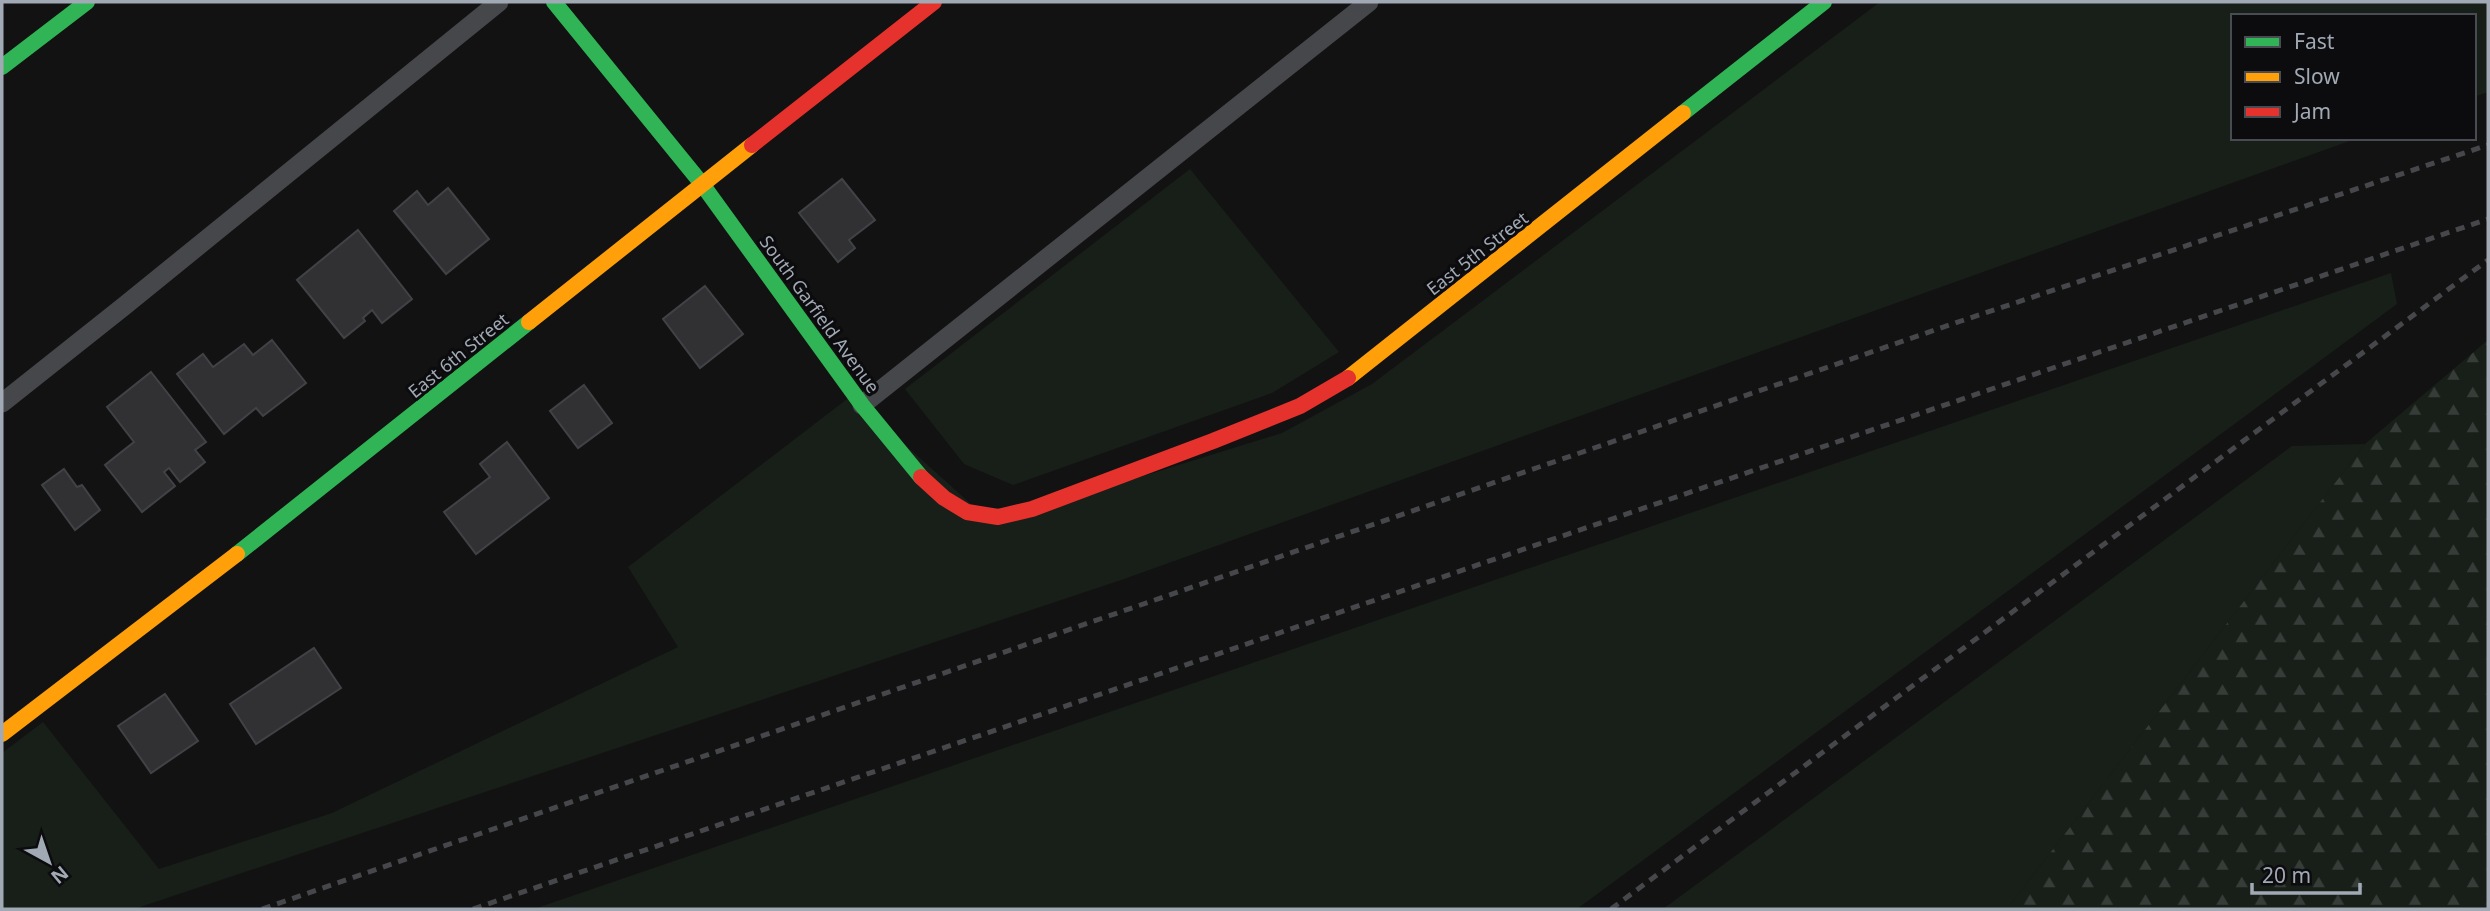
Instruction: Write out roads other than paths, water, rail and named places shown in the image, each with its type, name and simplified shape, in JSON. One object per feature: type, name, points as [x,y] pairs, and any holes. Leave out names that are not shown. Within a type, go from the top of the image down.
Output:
[{"type":"street","points":[[2,67],[87,2]]},
{"type":"street","name":"South Garfield Avenue","points":[[554,2],[702,184],[862,405],[921,477],[944,498],[967,512],[998,517],[1031,509],[1120,476]]},
{"type":"street","name":"East 6th Street","points":[[2,734],[304,503],[934,2]]},
{"type":"street","name":"East 5th Street","points":[[1120,476],[1300,405],[1352,375],[1824,2]]},
{"type":"lane","points":[[2,403],[499,2]]},
{"type":"lane","points":[[862,405],[1369,2]]},
{"type":"railway","points":[[262,909],[1961,321],[2488,145]]},
{"type":"railway","points":[[473,909],[2488,219]]},
{"type":"railway","points":[[1611,909],[2488,260]]}]
